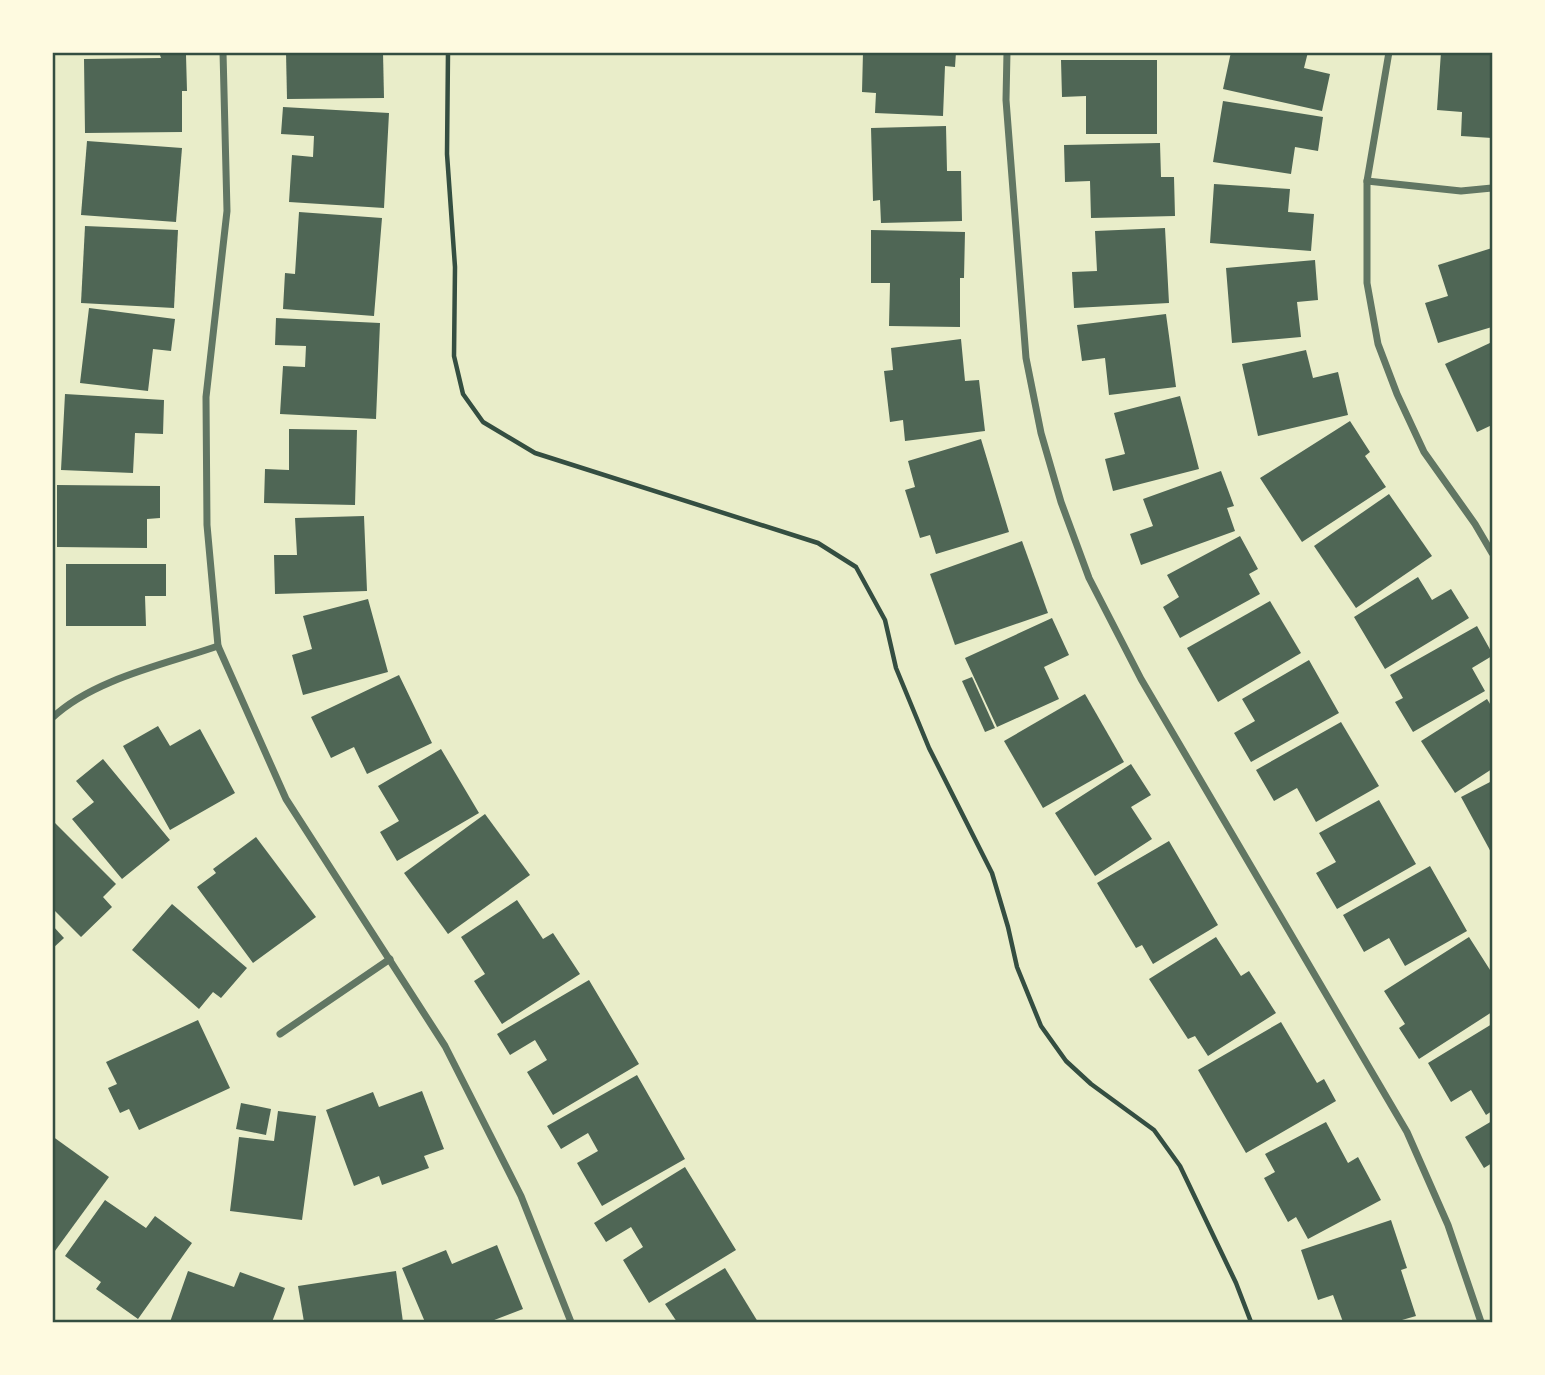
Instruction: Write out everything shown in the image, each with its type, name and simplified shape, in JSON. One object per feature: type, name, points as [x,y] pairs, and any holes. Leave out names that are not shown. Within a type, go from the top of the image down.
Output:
[{"type":"street","points":[[223,52],[227,211],[206,397],[207,525],[218,646],[286,799],[445,1046],[522,1196],[572,1322]]},
{"type":"street","points":[[1007,52],[1006,100],[1026,358],[1041,433],[1060,502],[1089,578],[1141,679],[1407,1132],[1448,1225],[1481,1322]]},
{"type":"street","points":[[1389,52],[1367,181],[1367,283],[1378,344],[1396,394],[1424,452],[1493,553]]},
{"type":"street","points":[[1367,181],[1461,191],[1493,188]]},
{"type":"street","points":[[52,718],[67,704],[122,678],[218,646]]},
{"type":"street","points":[[280,1034],[390,959]]},
{"type":"path","points":[[448,52],[447,154],[455,267],[454,356],[463,394],[483,422],[535,453],[818,543],[856,567],[885,620],[897,668],[929,748],[992,873],[1017,967],[1041,1026],[1066,1061],[1091,1084],[1154,1130],[1180,1166],[1237,1283],[1251,1322]]},
{"type":"building","points":[[286,52],[383,52],[384,98],[287,99]]},
{"type":"building","points":[[863,52],[956,52],[955,67],[945,66],[943,116],[875,113],[876,93],[862,92]]},
{"type":"building","points":[[1231,52],[1308,52],[1304,68],[1330,74],[1322,111],[1223,89]]},
{"type":"building","points":[[1441,52],[1492,52],[1492,138],[1461,136],[1462,112],[1437,110]]},
{"type":"building","points":[[160,55],[186,55],[187,91],[182,91],[182,132],[85,133],[84,59],[161,58]]},
{"type":"building","points":[[1061,60],[1157,60],[1157,134],[1086,134],[1086,96],[1062,97]]},
{"type":"building","points":[[1223,101],[1323,117],[1318,151],[1295,147],[1291,174],[1213,162]]},
{"type":"building","points":[[283,107],[389,113],[384,208],[289,202],[292,155],[313,157],[314,136],[281,134]]},
{"type":"building","points":[[946,126],[947,171],[961,171],[962,221],[881,223],[880,200],[873,201],[871,128]]},
{"type":"building","points":[[87,141],[182,148],[176,222],[81,215]]},
{"type":"building","points":[[1160,143],[1161,177],[1174,177],[1175,216],[1091,218],[1090,181],[1065,182],[1064,145]]},
{"type":"building","points":[[1214,184],[1290,189],[1288,212],[1314,214],[1311,251],[1210,243]]},
{"type":"building","points":[[299,212],[382,218],[374,316],[283,309],[285,273],[295,274]]},
{"type":"building","points":[[85,226],[178,230],[174,308],[81,303]]},
{"type":"building","points":[[1165,228],[1169,303],[1074,308],[1072,272],[1097,271],[1095,231]]},
{"type":"building","points":[[871,230],[965,232],[964,278],[960,278],[960,327],[889,326],[890,283],[871,283]]},
{"type":"building","points":[[1492,248],[1492,327],[1438,343],[1425,303],[1448,296],[1438,265]]},
{"type":"building","points":[[1315,260],[1318,300],[1297,302],[1301,337],[1232,343],[1226,268]]},
{"type":"building","points":[[89,308],[175,319],[171,351],[153,349],[148,391],[80,383]]},
{"type":"building","points":[[1166,314],[1176,387],[1109,395],[1105,358],[1082,361],[1077,325]]},
{"type":"building","points":[[276,318],[380,323],[376,419],[280,414],[283,366],[305,367],[306,346],[275,345]]},
{"type":"building","points":[[961,339],[965,381],[979,380],[985,431],[905,441],[903,420],[890,422],[884,371],[893,370],[891,348]]},
{"type":"building","points":[[1492,342],[1492,425],[1477,432],[1445,364]]},
{"type":"building","points":[[1306,350],[1313,378],[1338,372],[1348,415],[1258,436],[1242,364]]},
{"type":"building","points":[[65,394],[164,400],[163,434],[135,433],[133,473],[61,470]]},
{"type":"building","points":[[1180,396],[1199,469],[1113,491],[1105,459],[1125,454],[1114,413]]},
{"type":"building","points":[[1350,421],[1370,452],[1365,456],[1386,487],[1302,542],[1260,478]]},
{"type":"building","points":[[289,429],[357,430],[355,505],[264,503],[265,469],[289,470]]},
{"type":"building","points":[[981,439],[1009,532],[936,554],[930,535],[920,538],[905,490],[915,487],[908,461]]},
{"type":"building","points":[[1221,471],[1234,506],[1227,508],[1235,531],[1141,565],[1130,534],[1153,526],[1143,499]]},
{"type":"building","points":[[57,485],[160,486],[160,518],[147,519],[147,548],[57,547]]},
{"type":"building","points":[[1389,494],[1432,556],[1356,608],[1314,546]]},
{"type":"building","points":[[364,516],[367,591],[275,594],[274,555],[297,555],[295,518]]},
{"type":"building","points":[[1240,536],[1258,569],[1249,574],[1260,594],[1180,638],[1163,607],[1179,597],[1167,575]]},
{"type":"building","points":[[1022,541],[1048,613],[955,645],[930,574]]},
{"type":"building","points":[[66,564],[166,564],[166,596],[145,596],[146,626],[66,626]]},
{"type":"building","points":[[1418,577],[1432,600],[1451,589],[1469,618],[1385,669],[1354,617]]},
{"type":"building","points":[[368,599],[388,672],[303,695],[292,655],[312,649],[303,616]]},
{"type":"building","points":[[1270,601],[1301,653],[1218,702],[1187,648]]},
{"type":"building","points":[[1052,618],[1069,655],[1044,667],[1059,699],[997,727],[965,658]]},
{"type":"building","points":[[1477,626],[1492,653],[1492,656],[1472,668],[1485,691],[1413,732],[1395,702],[1403,698],[1390,675]]},
{"type":"building","points":[[1309,660],[1339,713],[1251,762],[1234,733],[1255,721],[1242,699]]},
{"type":"building","points":[[399,675],[432,743],[367,774],[354,747],[331,758],[311,717]]},
{"type":"building","points":[[972,677],[995,728],[985,732],[962,681]]},
{"type":"building","points":[[1085,694],[1124,762],[1043,808],[1004,741]]},
{"type":"building","points":[[1487,699],[1492,707],[1492,769],[1455,793],[1421,741]]},
{"type":"building","points":[[1341,722],[1379,786],[1316,822],[1297,788],[1274,801],[1256,770]]},
{"type":"building","points":[[158,726],[170,746],[200,729],[235,793],[170,830],[123,746]]},
{"type":"building","points":[[441,749],[479,813],[397,861],[380,832],[399,821],[378,786]]},
{"type":"building","points":[[103,759],[170,840],[122,879],[72,819],[94,802],[76,781]]},
{"type":"building","points":[[1131,764],[1151,795],[1131,807],[1152,839],[1095,876],[1055,813]]},
{"type":"building","points":[[1492,781],[1492,854],[1461,797]]},
{"type":"building","points":[[1379,800],[1416,864],[1337,909],[1316,873],[1336,862],[1319,833]]},
{"type":"building","points":[[485,814],[530,875],[448,934],[404,873]]},
{"type":"building","points":[[52,820],[116,884],[103,897],[112,907],[81,937],[52,908]]},
{"type":"building","points":[[256,837],[316,917],[253,963],[197,887],[216,873],[213,869]]},
{"type":"building","points":[[1169,841],[1218,925],[1153,964],[1142,945],[1136,948],[1097,883]]},
{"type":"building","points":[[1430,866],[1467,931],[1405,966],[1389,938],[1364,952],[1343,915]]},
{"type":"building","points":[[517,900],[543,939],[553,933],[580,974],[502,1024],[474,981],[485,974],[461,937]]},
{"type":"building","points":[[172,904],[247,968],[221,998],[213,992],[199,1009],[132,950]]},
{"type":"building","points":[[52,925],[64,938],[52,949]]},
{"type":"building","points":[[1216,937],[1241,976],[1249,971],[1276,1013],[1208,1056],[1195,1036],[1188,1039],[1149,979]]},
{"type":"building","points":[[1469,937],[1492,973],[1492,1012],[1419,1059],[1399,1028],[1405,1024],[1384,991]]},
{"type":"building","points":[[589,980],[639,1064],[553,1115],[527,1072],[547,1060],[535,1040],[510,1055],[497,1034]]},
{"type":"building","points":[[198,1020],[230,1088],[139,1130],[129,1109],[120,1113],[108,1088],[117,1084],[106,1062]]},
{"type":"building","points":[[1281,1022],[1317,1083],[1324,1079],[1336,1101],[1246,1153],[1198,1070]]},
{"type":"building","points":[[1492,1024],[1492,1111],[1486,1115],[1471,1090],[1451,1102],[1428,1063]]},
{"type":"building","points":[[637,1075],[685,1159],[602,1206],[577,1163],[598,1151],[588,1133],[561,1149],[547,1126]]},
{"type":"building","points":[[422,1091],[444,1149],[424,1156],[429,1168],[382,1185],[379,1176],[354,1186],[326,1110],[373,1092],[379,1107]]},
{"type":"building","points":[[241,1103],[271,1109],[266,1135],[236,1129]]},
{"type":"building","points":[[278,1111],[316,1116],[302,1220],[230,1211],[239,1137],[274,1141]]},
{"type":"building","points":[[1492,1121],[1492,1163],[1484,1168],[1465,1137]]},
{"type":"building","points":[[1326,1122],[1348,1163],[1358,1157],[1381,1200],[1308,1239],[1296,1217],[1288,1222],[1264,1178],[1275,1172],[1265,1154]]},
{"type":"building","points":[[52,1136],[109,1177],[52,1255]]},
{"type":"building","points":[[685,1167],[736,1250],[649,1303],[623,1260],[643,1247],[631,1227],[606,1242],[594,1223]]},
{"type":"building","points":[[105,1200],[146,1228],[155,1216],[192,1243],[138,1319],[96,1289],[101,1282],[65,1256]]},
{"type":"building","points":[[1391,1220],[1407,1268],[1401,1270],[1416,1316],[1395,1322],[1343,1322],[1333,1295],[1318,1300],[1301,1250]]},
{"type":"building","points":[[497,1245],[523,1309],[489,1322],[425,1322],[402,1268],[446,1250],[452,1264]]},
{"type":"building","points":[[725,1268],[758,1322],[677,1322],[665,1304]]},
{"type":"building","points":[[188,1271],[234,1287],[240,1272],[285,1288],[272,1322],[170,1322]]},
{"type":"building","points":[[396,1271],[403,1322],[304,1322],[298,1286]]}]
